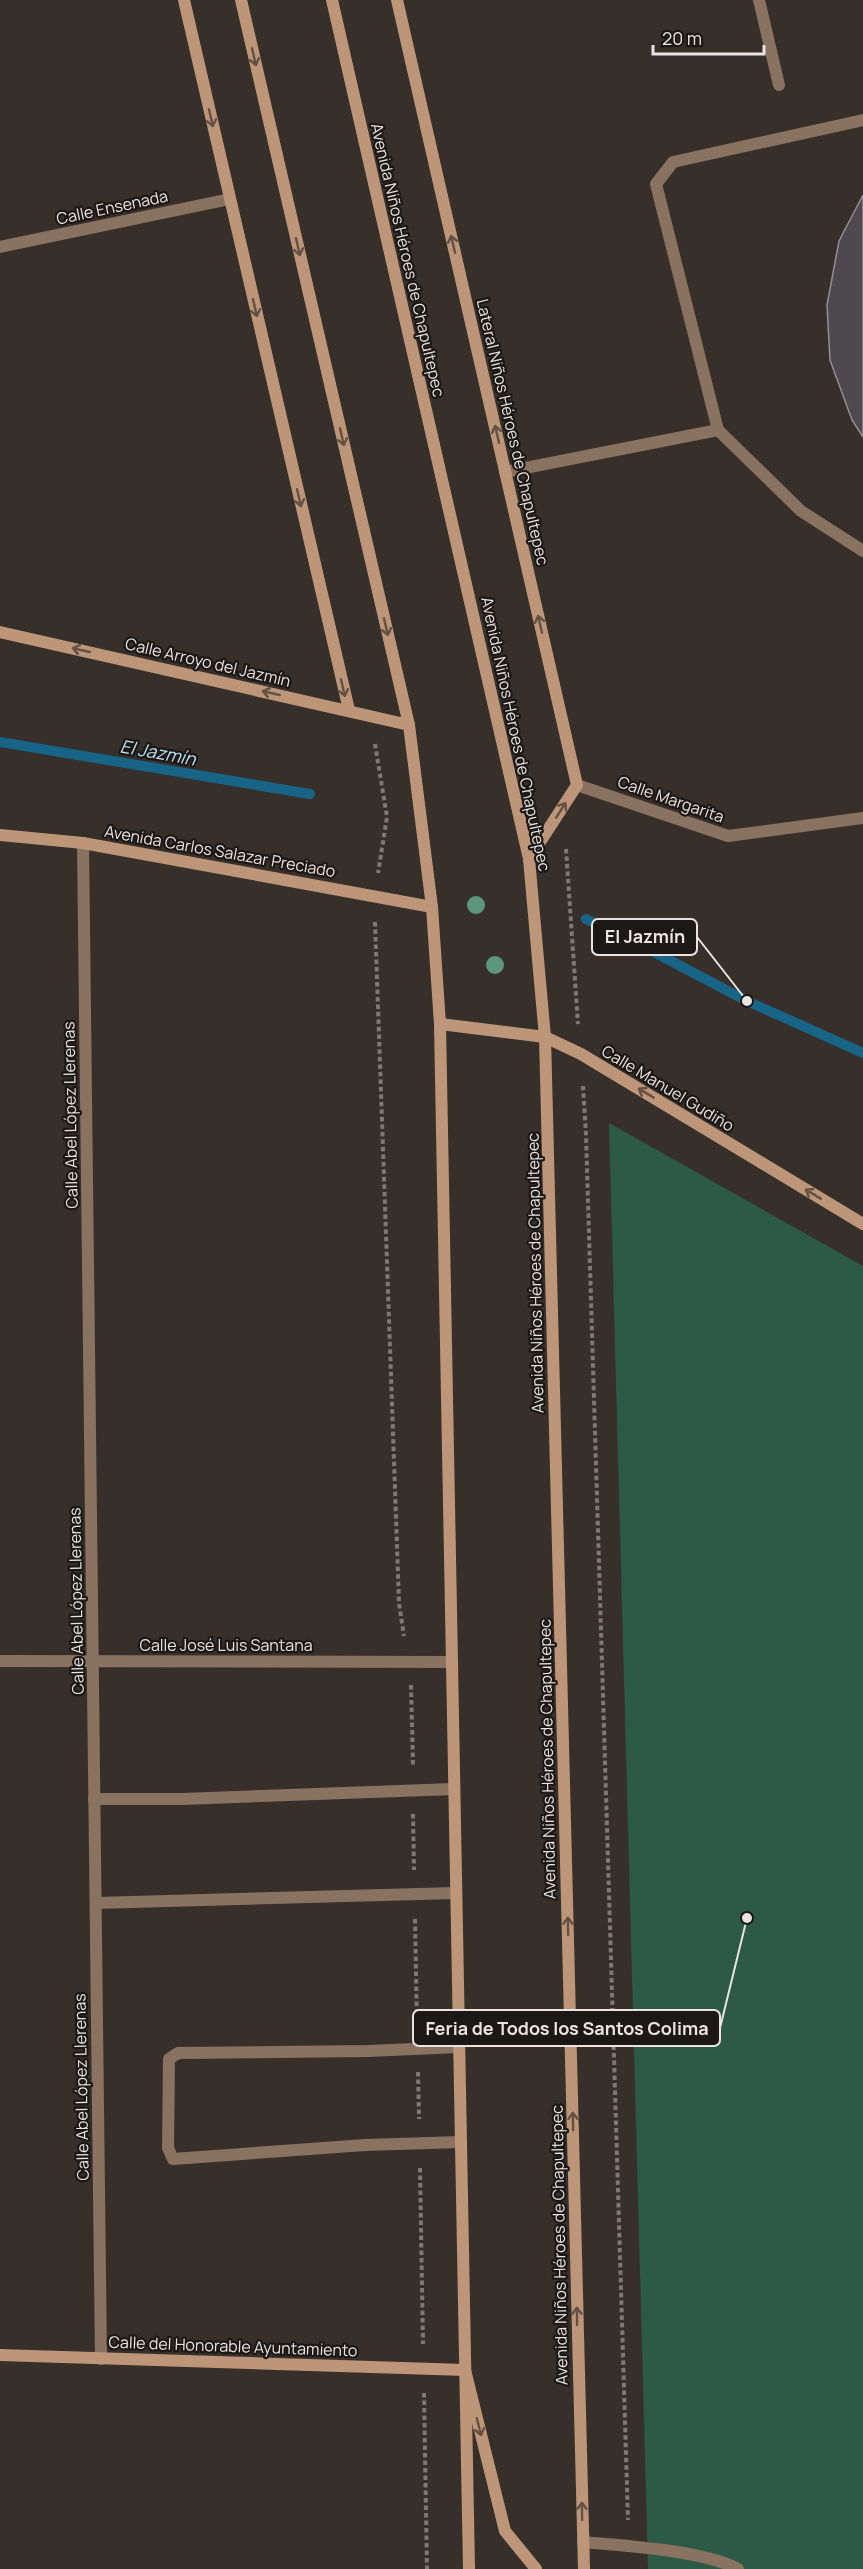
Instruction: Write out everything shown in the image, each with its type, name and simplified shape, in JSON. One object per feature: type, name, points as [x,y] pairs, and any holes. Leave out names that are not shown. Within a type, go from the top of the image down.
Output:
[{"type":"main road","points":[[184,0],[349,710]]},
{"type":"main road","points":[[241,0],[409,725],[432,907],[440,1024],[469,2569]]},
{"type":"main road","name":"Avenida Niños Héroes de Chapultepec","points":[[332,0],[529,859],[546,1037],[584,2569]]},
{"type":"main road","name":"Lateral Niños Héroes de Chapultepec","points":[[397,0],[577,784]]},
{"type":"main road","name":"Calle Arroyo del Jazmín","points":[[0,632],[409,725]]},
{"type":"main road","points":[[529,859],[577,784]]},
{"type":"main road","name":"Avenida Carlos Salazar Preciado","points":[[0,835],[83,843],[432,907]]},
{"type":"main road","name":"Calle Manuel Gudiño","points":[[440,1024],[546,1037],[591,1060],[863,1224]]},
{"type":"main road","name":"Calle del Honorable Ayuntamiento","points":[[0,2355],[465,2370]]},
{"type":"main road","points":[[465,2370],[505,2531],[536,2569]]},
{"type":"street","points":[[759,0],[779,85]]},
{"type":"street","points":[[863,120],[673,162],[656,184],[718,430],[801,511],[863,551]]},
{"type":"street","name":"Calle Ensenada","points":[[0,247],[230,199]]},
{"type":"street","points":[[505,472],[718,430]]},
{"type":"street","name":"Calle Margarita","points":[[577,784],[728,836],[863,818]]},
{"type":"street","name":"Calle Abel López Llerenas","points":[[83,843],[101,2359]]},
{"type":"street","name":"Calle José Luis Santana","points":[[0,1661],[452,1662]]},
{"type":"street","points":[[94,1799],[182,1799],[454,1789]]},
{"type":"street","points":[[96,1904],[456,1893]]},
{"type":"street","points":[[459,2047],[178,2053],[169,2060],[168,2148],[173,2159],[365,2145],[461,2142]]},
{"type":"street","points":[[583,2542],[629,2546],[723,2561],[738,2569]]},
{"type":"path","points":[[371,716],[387,817],[374,897],[399,1603],[411,1681],[427,2569]]},
{"type":"green space","points":[[609,1123],[863,1266],[863,2569],[648,2569]]},
{"type":"building","points":[[863,195],[863,437],[852,420],[830,360],[827,305],[839,241]]},
{"type":"waterway","name":"El Jazmín","points":[[0,742],[310,794]]},
{"type":"waterway","name":"El Jazmín","points":[[586,919],[747,1001],[863,1053]]},
{"type":"place","name":"El Jazmín","points":[[747,1001]]},
{"type":"place","name":"Feria de Todos los Santos Colima","points":[[747,1918]]}]
